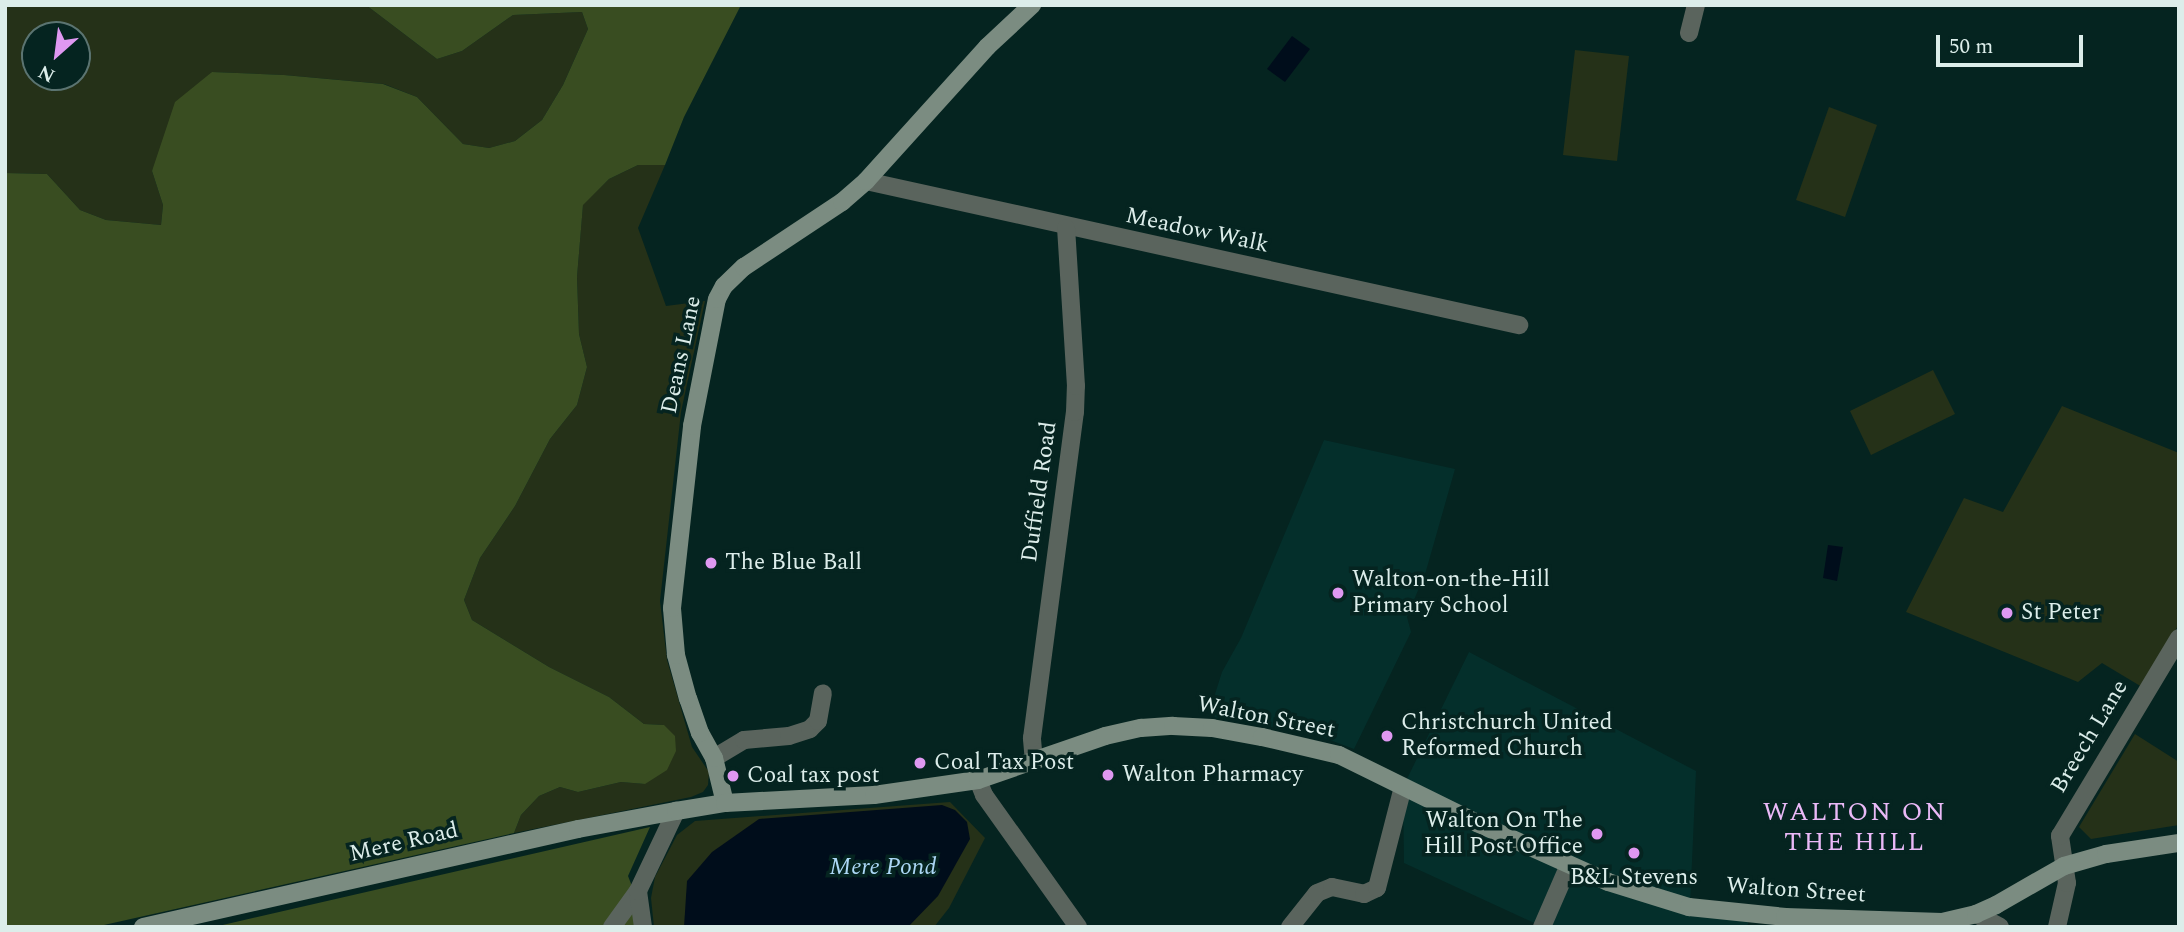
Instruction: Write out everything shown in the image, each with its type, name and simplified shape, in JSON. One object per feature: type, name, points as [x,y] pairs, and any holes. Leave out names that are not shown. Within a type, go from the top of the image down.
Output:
[{"type":"main road","name":"Deans Lane","points":[[725,803],[714,758],[700,733],[688,699],[677,655],[672,608],[692,426],[714,310],[724,286],[744,267],[842,202],[866,181],[987,47],[1013,26],[1031,5]]},
{"type":"main road","name":"Walton Street","points":[[676,811],[725,803],[873,795],[978,780],[1105,736],[1141,728],[1212,728],[1304,745],[1339,755],[1608,882],[1689,907],[1785,918],[1942,922],[1976,914],[2064,866],[2106,854],[2179,843]]},
{"type":"main road","name":"Mere Road","points":[[143,927],[578,829],[676,811]]},
{"type":"street","points":[[1689,33],[1696,5]]},
{"type":"street","name":"Meadow Walk","points":[[866,181],[1066,228],[1520,325]]},
{"type":"street","name":"Duffield Road","points":[[1034,762],[1032,748],[1035,711],[1075,412],[1076,386],[1066,228]]},
{"type":"street","name":"Breech Lane","points":[[2057,927],[2067,883],[2060,836],[2179,638]]},
{"type":"street","points":[[714,758],[744,740],[801,734],[810,729],[818,722],[823,693]]},
{"type":"street","points":[[978,780],[984,795],[1078,927]]},
{"type":"street","points":[[1290,927],[1317,893],[1332,887],[1364,894],[1377,888],[1403,787]]},
{"type":"street","points":[[612,927],[638,891],[676,811]]},
{"type":"street","points":[[1542,927],[1569,865]]},
{"type":"street","points":[[638,891],[643,927]]},
{"type":"street","points":[[1976,914],[2000,927]]},
{"type":"shaded area","name":"Walton-on-the-Hill Primary School","points":[[1324,440],[1455,469],[1426,571],[1407,617],[1411,632],[1354,749],[1314,734],[1208,716],[1222,672],[1241,638]]},
{"type":"shaded area","points":[[1469,652],[1696,771],[1690,907],[1751,912],[1747,927],[1543,927],[1404,863],[1403,787]]},
{"type":"green space","points":[[5,5],[366,5],[437,59],[462,51],[513,15],[582,12],[588,29],[563,85],[542,120],[515,141],[489,148],[463,144],[417,97],[384,84],[212,72],[152,171],[163,205],[161,225],[106,220],[80,210],[47,174],[5,173]]},
{"type":"green space","points":[[366,5],[741,5],[684,117],[665,165],[638,165],[609,179],[583,205],[577,277],[579,334],[587,367],[577,405],[550,439],[515,506],[480,558],[464,600],[472,620],[549,667],[609,697],[644,724],[664,725],[675,736],[676,751],[667,770],[645,784],[621,782],[578,792],[560,787],[539,796],[521,815],[514,833],[95,927],[5,927],[5,173],[47,174],[80,210],[106,220],[161,225],[163,205],[152,171],[175,102],[212,72],[383,84],[417,97],[463,144],[489,148],[515,141],[542,120],[563,85],[588,29],[582,12],[513,15],[462,51],[437,59]]},
{"type":"green space","points":[[1575,50],[1629,56],[1617,161],[1563,155]]},
{"type":"green space","points":[[1829,107],[1877,125],[1845,217],[1796,200]]},
{"type":"green space","points":[[638,165],[665,165],[638,228],[666,306],[705,301],[681,412],[660,601],[667,660],[692,747],[709,772],[708,785],[703,792],[691,797],[514,833],[521,815],[539,796],[560,787],[578,792],[621,782],[645,784],[664,725],[644,724],[609,697],[549,667],[472,620],[464,600],[480,558],[515,506],[550,439],[577,405],[587,367],[579,334],[577,277],[583,204],[609,179]]},
{"type":"green space","points":[[1933,370],[1955,414],[1871,455],[1850,411]]},
{"type":"green space","points":[[2062,406],[2179,453],[2179,624],[2142,687],[2102,663],[2078,682],[1906,612],[1964,498],[2003,512]]},
{"type":"green space","points":[[2135,734],[2179,762],[2179,825],[2091,839],[2079,827]]},
{"type":"green space","name":"Mere Pond","points":[[950,802],[985,838],[949,908],[934,927],[654,927],[651,898],[655,877],[677,835],[695,821]]},
{"type":"green space","points":[[650,827],[628,876],[648,927],[214,927]]},
{"type":"water","points":[[1292,36],[1310,49],[1285,82],[1267,69]]},
{"type":"water","points":[[1828,545],[1843,547],[1837,581],[1823,578]]},
{"type":"water","name":"Mere Pond","points":[[942,805],[955,810],[967,822],[970,839],[938,896],[908,927],[684,927],[687,881],[712,852],[759,819]]},
{"type":"place","name":"The Blue Ball","points":[[711,563]]},
{"type":"place","name":"Walton-on-the-Hill Primary School","points":[[1338,593]]},
{"type":"place","name":"St Peter","points":[[2007,613]]},
{"type":"place","name":"Christchurch United Reformed Church","points":[[1387,736]]},
{"type":"place","name":"Coal Tax Post","points":[[920,763]]},
{"type":"place","name":"Walton Pharmacy","points":[[1108,775]]},
{"type":"place","name":"Coal tax post","points":[[733,776]]},
{"type":"place","name":"Walton On The Hill Post Office","points":[[1597,834]]},
{"type":"place","name":"B&L Stevens","points":[[1634,853]]},
{"type":"district","name":"WALTON ON THE HILL","points":[[1855,828]]}]
